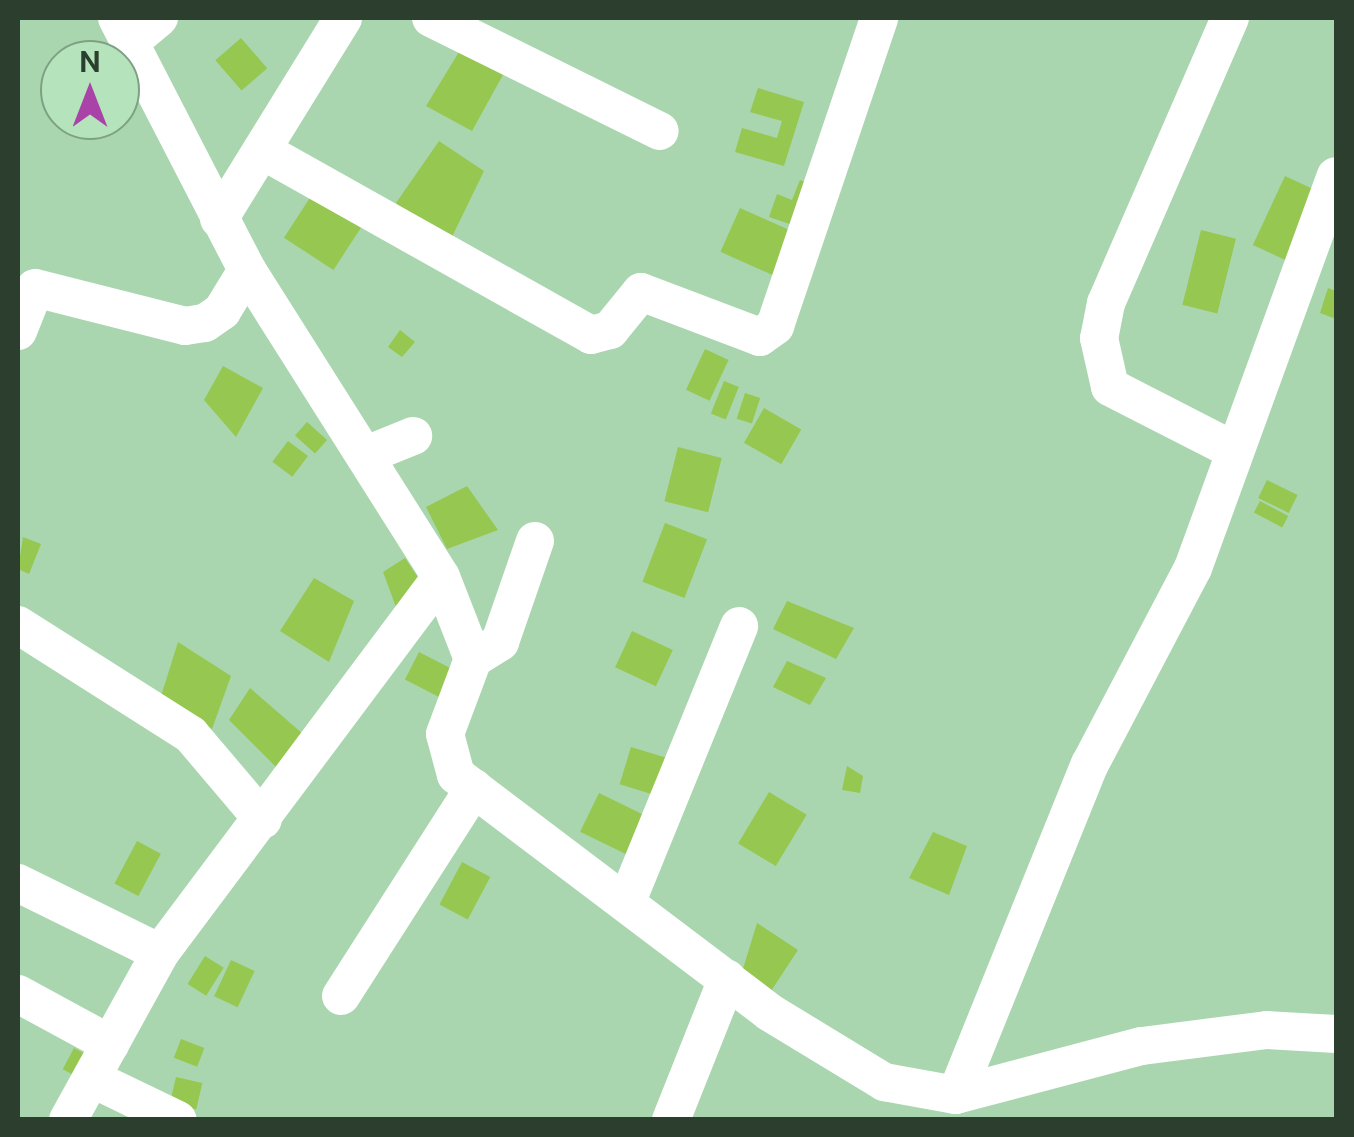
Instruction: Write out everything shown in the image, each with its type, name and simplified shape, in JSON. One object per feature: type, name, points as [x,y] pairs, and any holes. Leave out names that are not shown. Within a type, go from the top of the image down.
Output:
[{"type":"street","points":[[159,18],[123,30],[247,270],[441,577],[473,659]]},
{"type":"street","points":[[219,220],[265,152],[342,18]]},
{"type":"street","points":[[431,18],[660,131]]},
{"type":"street","points":[[265,152],[591,336],[610,330],[641,292],[760,337],[775,326],[880,18]]},
{"type":"street","points":[[1230,18],[1106,303],[1099,338],[1110,387],[1233,450]]},
{"type":"street","points":[[956,1095],[1090,764],[1193,568],[1336,176]]},
{"type":"street","points":[[18,332],[26,286],[185,326],[205,324],[222,311],[247,270]]},
{"type":"street","points":[[366,455],[413,436]]},
{"type":"street","points":[[536,541],[500,642],[473,659],[445,734],[456,775],[841,1060],[884,1082],[956,1095],[1142,1046],[1268,1030],[1336,1034]]},
{"type":"street","points":[[68,1120],[160,953],[441,577]]},
{"type":"street","points":[[18,625],[191,735],[263,820]]},
{"type":"street","points":[[627,901],[739,626]]},
{"type":"street","points":[[341,996],[474,788]]},
{"type":"street","points":[[18,883],[160,953]]},
{"type":"street","points":[[670,1120],[727,979]]},
{"type":"street","points":[[18,994],[110,1044]]},
{"type":"street","points":[[93,1079],[178,1120]]},
{"type":"building","points":[[241,38],[267,68],[242,90],[215,60]]},
{"type":"building","points":[[462,47],[509,64],[472,131],[426,106]]},
{"type":"building","points":[[758,88],[804,102],[784,166],[735,152],[742,128],[777,138],[782,121],[750,112]]},
{"type":"building","points":[[439,141],[484,171],[449,243],[396,203]]},
{"type":"building","points":[[1285,176],[1323,194],[1291,263],[1253,245]]},
{"type":"building","points":[[800,180],[819,187],[804,229],[769,217],[777,194],[792,200]]},
{"type":"building","points":[[315,190],[364,222],[333,270],[284,238]]},
{"type":"building","points":[[740,208],[797,233],[777,277],[720,252]]},
{"type":"building","points":[[1201,230],[1236,239],[1217,313],[1182,305]]},
{"type":"building","points":[[1328,288],[1336,291],[1336,319],[1320,313]]},
{"type":"building","points":[[400,330],[415,342],[402,357],[388,347]]},
{"type":"building","points":[[705,349],[729,360],[710,401],[686,390]]},
{"type":"building","points":[[223,366],[263,388],[236,437],[204,400]]},
{"type":"building","points":[[724,381],[739,387],[726,419],[711,413]]},
{"type":"building","points":[[745,393],[760,398],[752,424],[737,419]]},
{"type":"building","points":[[764,408],[801,430],[781,464],[744,443]]},
{"type":"building","points":[[307,422],[327,440],[315,453],[295,435]]},
{"type":"building","points":[[288,441],[308,456],[292,477],[272,462]]},
{"type":"building","points":[[678,447],[722,458],[708,512],[664,501]]},
{"type":"building","points":[[1267,480],[1298,495],[1289,513],[1258,498]]},
{"type":"building","points":[[467,486],[498,530],[447,549],[426,507]]},
{"type":"building","points":[[1260,501],[1288,516],[1282,528],[1254,512]]},
{"type":"building","points":[[665,523],[707,539],[684,598],[642,582]]},
{"type":"building","points":[[23,537],[41,544],[29,574],[18,569]]},
{"type":"building","points":[[405,558],[425,588],[396,607],[383,572]]},
{"type":"building","points":[[314,578],[354,601],[329,662],[280,631]]},
{"type":"building","points":[[787,601],[854,628],[836,659],[773,629]]},
{"type":"building","points":[[632,631],[673,650],[656,686],[615,667]]},
{"type":"building","points":[[178,642],[231,676],[212,729],[161,696]]},
{"type":"building","points":[[419,652],[460,673],[446,701],[405,680]]},
{"type":"building","points":[[787,661],[826,678],[810,705],[773,687]]},
{"type":"building","points":[[250,688],[303,734],[280,771],[229,720]]},
{"type":"building","points":[[631,747],[670,759],[659,796],[620,784]]},
{"type":"building","points":[[847,766],[863,776],[860,793],[842,790]]},
{"type":"building","points":[[769,792],[807,815],[776,866],[738,843]]},
{"type":"building","points":[[599,793],[647,816],[628,855],[580,832]]},
{"type":"building","points":[[933,832],[967,846],[949,895],[909,878]]},
{"type":"building","points":[[137,841],[161,854],[138,896],[114,883]]},
{"type":"building","points":[[462,862],[490,877],[468,919],[439,904]]},
{"type":"building","points":[[757,923],[798,950],[771,991],[742,972]]},
{"type":"building","points":[[205,956],[224,968],[206,996],[188,984]]},
{"type":"building","points":[[231,960],[255,971],[238,1007],[214,996]]},
{"type":"building","points":[[181,1039],[204,1048],[197,1067],[174,1058]]},
{"type":"building","points":[[74,1048],[93,1058],[81,1079],[63,1069]]},
{"type":"building","points":[[176,1077],[202,1083],[196,1109],[170,1103]]}]
